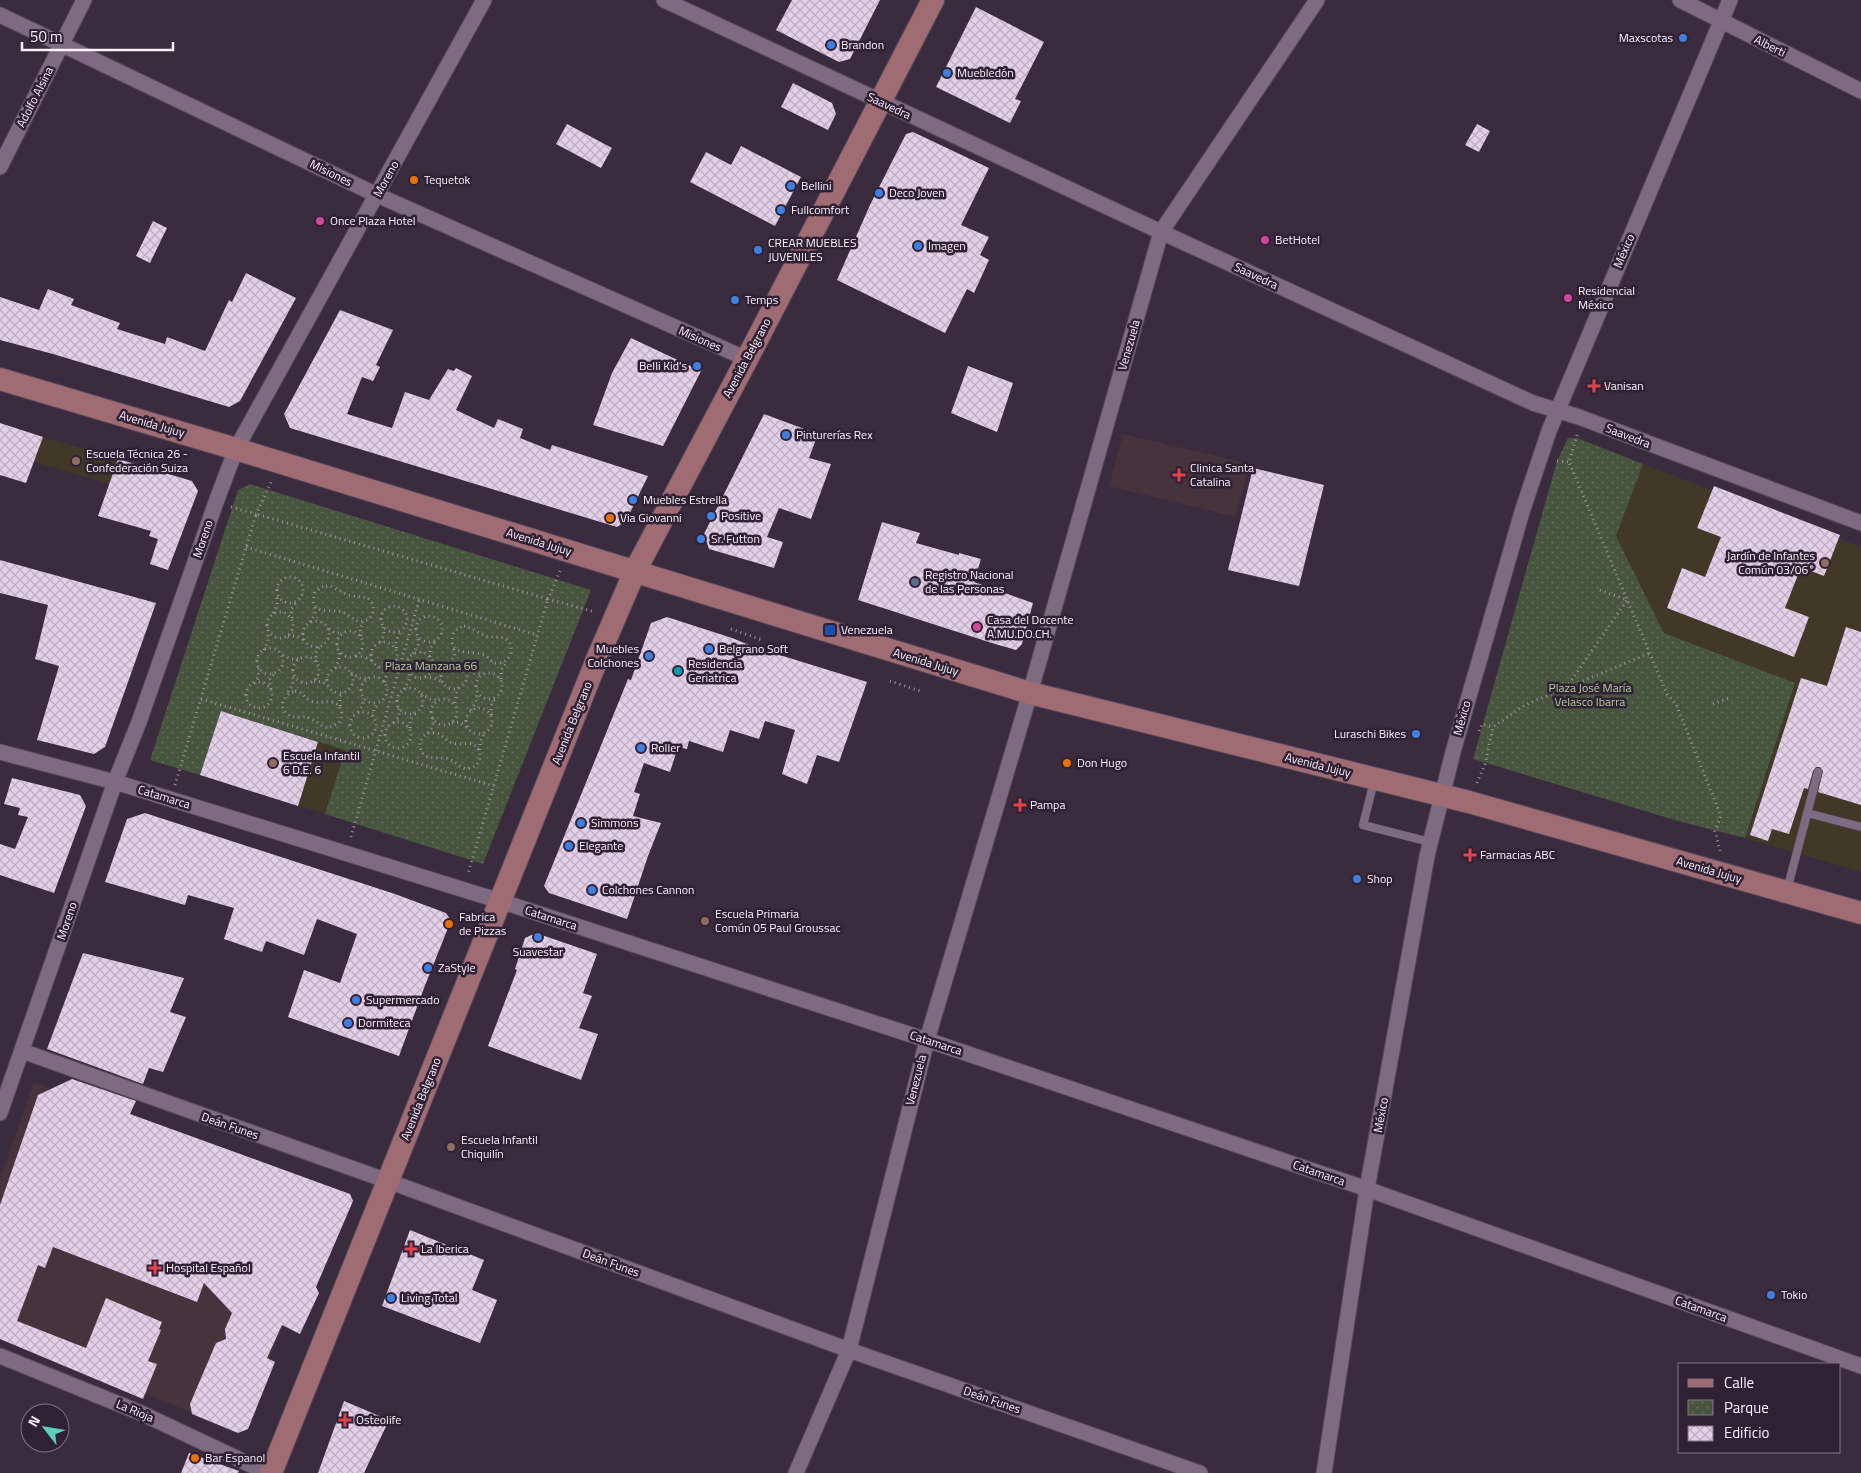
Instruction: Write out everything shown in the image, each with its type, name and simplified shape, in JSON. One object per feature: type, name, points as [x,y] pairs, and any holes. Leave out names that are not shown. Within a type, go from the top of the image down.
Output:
[{"type":"main road","name":"Avenida Belgrano","points":[[270,1473],[598,657],[635,571],[933,0]]},
{"type":"main road","name":"Avenida Jujuy","points":[[0,379],[279,462],[1030,693],[1469,802],[1861,913]]},
{"type":"street","name":"Adolfo Alsina","points":[[0,167],[84,0]]},
{"type":"street","name":"Moreno","points":[[0,1113],[115,782],[139,722],[236,449],[484,0]]},
{"type":"street","name":"Saavedra","points":[[664,0],[1533,403],[1861,523]]},
{"type":"street","name":"Venezuela","points":[[796,1473],[849,1350],[926,1040],[1030,693],[1161,232],[1317,0]]},
{"type":"street","name":"Alberti","points":[[1680,0],[1861,90]]},
{"type":"street","name":"México","points":[[1324,1473],[1367,1189],[1430,842],[1441,795],[1522,512],[1549,430],[1730,0]]},
{"type":"street","name":"Misiones","points":[[0,15],[377,195],[747,359]]},
{"type":"street","name":"Catamarca","points":[[0,752],[115,782],[500,901],[926,1040],[1367,1189],[1861,1366]]},
{"type":"street","name":"Deán Funes","points":[[22,1051],[64,1068],[388,1181],[849,1350],[1200,1473]]},
{"type":"street","name":"La Rioja","points":[[0,1356],[141,1413],[270,1473]]},
{"type":"lane","points":[[1787,892],[1818,772]]},
{"type":"lane","points":[[1375,779],[1363,824],[1430,842]]},
{"type":"lane","points":[[1807,813],[1861,827]]},
{"type":"path","points":[[1578,418],[1577,438],[1569,462],[1667,694],[1676,704],[1721,816],[1714,831],[1727,875]]},
{"type":"path","points":[[171,800],[256,514],[279,462]]},
{"type":"path","points":[[216,502],[615,618]]},
{"type":"path","points":[[246,547],[537,635]]},
{"type":"path","points":[[463,890],[548,599],[568,551]]},
{"type":"path","points":[[281,653],[283,657],[282,666],[269,680],[271,700],[266,706],[254,707],[248,702],[246,693],[247,689],[258,678],[258,659],[268,641],[267,628],[269,619],[277,605],[279,584],[285,578],[294,577],[303,586],[303,594],[291,609],[292,630],[287,636]]},
{"type":"path","points":[[305,641],[304,633],[315,614],[315,592],[330,586],[348,595],[364,596],[371,601],[374,610],[371,617],[360,628],[363,645],[362,649],[355,656]]},
{"type":"path","points":[[1597,589],[1627,600]]},
{"type":"path","points":[[278,592],[285,602],[297,601]]},
{"type":"path","points":[[346,854],[383,732],[389,695],[402,660],[419,600]]},
{"type":"path","points":[[1566,688],[1627,600]]},
{"type":"path","points":[[314,601],[322,610],[337,611],[356,621],[364,622]]},
{"type":"path","points":[[373,661],[373,649],[384,635],[383,613],[389,607],[398,606],[405,611],[407,622],[396,640],[397,658],[386,674],[385,683],[389,695]]},
{"type":"path","points":[[272,616],[280,612],[291,617],[293,621]]},
{"type":"path","points":[[394,723],[399,716],[397,697],[409,680],[408,661],[418,645],[417,626],[424,617],[433,617],[437,619],[442,630],[440,638],[436,640],[430,649],[430,658],[433,666],[432,670],[425,677]]},
{"type":"path","points":[[308,625],[320,622],[336,633],[354,632],[361,636]]},
{"type":"path","points":[[407,622],[417,626]]},
{"type":"path","points":[[383,626],[389,631],[402,630]]},
{"type":"path","points":[[439,700],[432,705],[433,726],[420,743],[422,751],[428,757],[445,758],[466,769],[474,767],[480,756],[480,741],[491,726],[491,706],[501,690],[501,670],[512,650],[509,642],[502,638],[486,636],[464,626],[456,630],[452,638],[455,656],[441,674],[443,682]]},
{"type":"path","points":[[267,628],[275,637],[296,636],[311,646],[320,647],[324,646],[329,639],[328,628]]},
{"type":"path","points":[[731,629],[762,640]]},
{"type":"path","points":[[329,686],[328,674],[335,668],[339,660],[337,642],[345,632]]},
{"type":"path","points":[[418,636],[428,642],[436,640]]},
{"type":"path","points":[[379,643],[388,642],[396,648]]},
{"type":"path","points":[[453,646],[460,652],[481,654],[493,662],[502,663],[509,658]]},
{"type":"path","points":[[313,681],[316,679],[319,671],[315,657],[320,647]]},
{"type":"path","points":[[263,650],[274,648],[290,659],[310,658],[317,662]]},
{"type":"path","points":[[338,650],[345,656],[364,657],[373,661],[379,667],[389,667]]},
{"type":"path","points":[[413,654],[423,653],[430,658]]},
{"type":"path","points":[[1469,802],[1485,764],[1493,727],[1525,704],[1650,654]]},
{"type":"path","points":[[301,658],[295,664],[293,685],[284,698],[282,707],[287,714],[294,717],[312,719],[324,727],[332,727],[339,723],[342,715],[340,696],[352,684],[353,680],[350,672]]},
{"type":"path","points":[[397,658],[408,661]]},
{"type":"path","points":[[449,664],[458,663],[473,673],[492,673],[501,682]]},
{"type":"path","points":[[335,668],[343,667],[360,678],[378,678],[385,683]]},
{"type":"path","points":[[259,668],[265,673],[275,673]]},
{"type":"path","points":[[451,723],[457,712],[455,704],[456,694],[466,680],[465,668]]},
{"type":"path","points":[[408,672],[415,677],[434,678],[443,682],[449,688],[459,688]]},
{"type":"path","points":[[294,673],[301,682],[320,681],[335,692],[343,693]]},
{"type":"path","points":[[467,728],[466,720],[476,702],[477,680],[483,674]]},
{"type":"path","points":[[369,678],[363,684],[361,693],[363,705],[350,723],[354,734],[362,738],[370,736],[376,725],[374,709],[378,703],[389,695]]},
{"type":"path","points":[[890,681],[920,691]]},
{"type":"path","points":[[254,683],[262,682],[270,688],[271,692]]},
{"type":"path","points":[[404,689],[413,688],[430,699],[448,699],[455,704]]},
{"type":"path","points":[[287,695],[290,692],[299,691],[312,701],[333,702],[340,707]]},
{"type":"path","points":[[477,692],[480,696],[487,699],[498,695]]},
{"type":"path","points":[[375,729],[383,732],[387,742],[393,747],[405,746],[411,735],[410,720],[423,702],[420,694]]},
{"type":"path","points":[[389,695],[397,697]]},
{"type":"path","points":[[363,697],[369,702],[378,703]]},
{"type":"path","points":[[1713,704],[1730,698]]},
{"type":"path","points":[[201,699],[494,786]]},
{"type":"path","points":[[398,708],[408,714],[417,712]]},
{"type":"path","points":[[471,711],[482,709],[491,718]]},
{"type":"path","points":[[358,713],[366,712],[374,717]]},
{"type":"path","points":[[433,718],[443,725],[459,722],[473,734],[482,734],[489,730]]},
{"type":"path","points":[[383,732],[389,725],[401,722],[410,731]]},
{"type":"path","points":[[428,733],[437,733],[455,744],[466,742],[474,745],[480,752],[480,756]]},
{"type":"shaded area","name":"Clinica Santa Catalina","points":[[1123,434],[1250,464],[1235,517],[1109,486]]},
{"type":"shaded area","name":"Escuela Técnica 26 - Confederación Suiza","points":[[43,437],[118,459],[110,484],[34,462]]},
{"type":"shaded area","points":[[1643,464],[1861,547],[1861,872],[1745,838],[1794,683],[1664,633],[1616,536]]},
{"type":"shaded area","name":"Escuela Infantil 6 D.E. 6","points":[[221,711],[345,750],[325,814],[200,775]]},
{"type":"shaded area","name":"Hospital Español","points":[[34,1082],[337,1192],[339,1202],[237,1431],[0,1335],[0,1178]]},
{"type":"green space","name":"Plaza José María Velasco Ibarra","points":[[1568,438],[1577,438],[1643,464],[1616,536],[1664,633],[1795,683],[1745,838],[1678,821],[1473,759],[1557,461]]},
{"type":"green space","name":"Plaza Manzana 66","points":[[250,484],[591,590],[483,864],[325,814],[345,750],[221,711],[200,775],[150,760],[238,490]]},
{"type":"building","name":"Brandon","points":[[792,0],[880,0],[850,59],[839,62],[776,30]]},
{"type":"building","points":[[976,7],[1044,42],[1015,99],[1021,101],[1010,123],[936,87]]},
{"type":"building","points":[[793,83],[832,103],[836,114],[828,130],[781,107]]},
{"type":"building","points":[[567,124],[612,148],[601,168],[556,144]]},
{"type":"building","points":[[1477,124],[1490,131],[1479,152],[1465,145]]},
{"type":"building","points":[[913,132],[989,168],[961,225],[989,237],[980,255],[989,260],[974,293],[967,289],[945,333],[837,280],[870,205],[906,134]]},
{"type":"building","points":[[741,146],[801,177],[775,226],[690,182],[706,152],[731,165]]},
{"type":"building","points":[[153,221],[167,228],[150,263],[136,256]]},
{"type":"building","points":[[246,273],[296,298],[240,401],[229,407],[0,340],[0,297],[39,310],[48,289],[74,299],[71,305],[120,323],[117,329],[165,344],[167,337],[205,351],[229,300],[232,302]]},
{"type":"building","points":[[340,310],[393,330],[376,365],[380,367],[373,381],[362,377],[347,414],[392,428],[405,392],[429,400],[448,369],[454,371],[456,368],[472,376],[456,410],[494,428],[498,419],[523,429],[520,438],[550,450],[552,445],[648,476],[626,521],[617,527],[290,428],[284,414]]},
{"type":"building","points":[[631,338],[701,371],[663,446],[593,425],[612,373]]},
{"type":"building","points":[[968,366],[1013,383],[997,432],[951,413]]},
{"type":"building","points":[[764,414],[818,434],[809,458],[831,464],[811,519],[779,508],[767,537],[783,542],[774,568],[709,549],[704,534]]},
{"type":"building","points":[[0,423],[43,437],[26,483],[0,475]]},
{"type":"building","points":[[118,459],[192,481],[198,491],[168,570],[150,564],[158,539],[149,536],[151,531],[98,516]]},
{"type":"building","points":[[1253,468],[1324,485],[1299,586],[1228,570]]},
{"type":"building","points":[[1714,486],[1840,535],[1824,576],[1801,567],[1785,608],[1809,617],[1794,657],[1667,608],[1682,568],[1705,577],[1721,537],[1697,528]]},
{"type":"building","points":[[882,522],[920,533],[916,543],[981,559],[974,582],[1033,603],[1022,644],[1016,650],[858,600]]},
{"type":"building","points":[[0,560],[156,603],[105,747],[94,754],[37,740],[59,666],[35,659],[48,605],[0,593]]},
{"type":"building","points":[[667,617],[757,648],[867,682],[839,762],[817,755],[807,784],[782,774],[795,730],[765,721],[759,739],[730,730],[723,752],[689,741],[687,749],[678,747],[670,772],[644,763],[634,792],[640,794],[633,816],[661,823],[627,919],[549,893],[544,886],[628,679],[631,680],[651,623]]},
{"type":"building","points":[[1846,627],[1861,632],[1861,805],[1818,792],[1823,771],[1820,767],[1816,767],[1808,789],[1804,788],[1789,834],[1772,829],[1768,841],[1750,835],[1801,678],[1827,686]]},
{"type":"building","name":"Escuela Infantil 6 D.E. 6","points":[[221,711],[318,742],[298,806],[200,775]]},
{"type":"building","points":[[12,778],[80,795],[86,806],[54,893],[0,875],[0,844],[15,849],[28,817],[18,815],[20,808],[4,804]]},
{"type":"building","points":[[145,813],[395,894],[446,913],[450,919],[448,928],[399,1056],[288,1017],[304,970],[340,983],[357,934],[317,919],[304,955],[266,941],[262,952],[224,939],[234,908],[188,895],[185,905],[105,882],[127,819]]},
{"type":"building","points":[[536,933],[597,954],[583,993],[592,996],[579,1028],[598,1034],[581,1080],[488,1046],[517,970],[515,969],[525,938]]},
{"type":"building","points":[[83,953],[184,978],[170,1012],[186,1017],[163,1072],[149,1068],[143,1084],[47,1049]]},
{"type":"building","name":"Hospital Español","points":[[72,1079],[136,1101],[130,1114],[350,1194],[353,1201],[316,1287],[319,1293],[300,1334],[282,1325],[267,1358],[275,1362],[248,1429],[238,1433],[192,1414],[190,1404],[216,1343],[226,1339],[225,1329],[232,1313],[204,1283],[197,1302],[53,1247],[45,1268],[38,1265],[17,1321],[86,1348],[106,1298],[162,1322],[159,1329],[161,1330],[148,1361],[157,1364],[143,1399],[0,1339],[0,1205],[38,1095]]},
{"type":"building","points":[[410,1230],[484,1260],[472,1290],[497,1300],[480,1343],[382,1306]]},
{"type":"building","points":[[344,1401],[389,1420],[364,1473],[318,1473]]},
{"type":"building","name":"Bar Espanol","points":[[189,1453],[239,1471],[238,1473],[181,1473]]},
{"type":"place","name":"Maxscotas","points":[[1683,38]]},
{"type":"place","name":"Brandon","points":[[831,45]]},
{"type":"place","name":"Muebledón","points":[[947,73]]},
{"type":"place","name":"Tequetok","points":[[414,180]]},
{"type":"place","name":"Bellini","points":[[791,186]]},
{"type":"place","name":"Deco Joven","points":[[879,193]]},
{"type":"place","name":"Fullcomfort","points":[[781,210]]},
{"type":"place","name":"Once Plaza Hotel","points":[[320,221]]},
{"type":"place","name":"BetHotel","points":[[1265,240]]},
{"type":"place","name":"Imagen","points":[[918,246]]},
{"type":"place","name":"CREAR MUEBLES JUVENILES","points":[[758,250]]},
{"type":"place","name":"Residencial México","points":[[1568,298]]},
{"type":"place","name":"Temps","points":[[735,300]]},
{"type":"place","name":"Belli Kid's","points":[[697,366]]},
{"type":"place","name":"Vanisan","points":[[1594,386]]},
{"type":"place","name":"Pinturerías Rex","points":[[786,435]]},
{"type":"place","name":"Escuela Técnica 26 - Confederación Suiza","points":[[76,461]]},
{"type":"place","name":"Clinica Santa Catalina","points":[[1179,475]]},
{"type":"place","name":"Muebles Estrella","points":[[633,500]]},
{"type":"place","name":"Positive","points":[[711,516]]},
{"type":"place","name":"Via Giovanni","points":[[610,518]]},
{"type":"place","name":"Sr. Futton","points":[[701,539]]},
{"type":"place","name":"Jardín de Infantes Común 03/06°","points":[[1825,563]]},
{"type":"place","name":"Registro Nacional de las Personas","points":[[915,582]]},
{"type":"place","name":"Casa del Docente A.MU.DO.CH.","points":[[977,627]]},
{"type":"place","name":"Venezuela","points":[[830,630]]},
{"type":"place","name":"Belgrano Soft","points":[[709,649]]},
{"type":"place","name":"Muebles Colchones","points":[[649,656]]},
{"type":"place","name":"Residencia Geriatrica","points":[[678,671]]},
{"type":"place","name":"Luraschi Bikes","points":[[1416,734]]},
{"type":"place","name":"Roller","points":[[641,748]]},
{"type":"place","name":"Escuela Infantil 6 D.E. 6","points":[[273,763]]},
{"type":"place","name":"Don Hugo","points":[[1067,763]]},
{"type":"place","name":"Pampa","points":[[1020,805]]},
{"type":"place","name":"Simmons","points":[[581,823]]},
{"type":"place","name":"Elegante","points":[[569,846]]},
{"type":"place","name":"Farmacias ABC","points":[[1470,855]]},
{"type":"place","name":"Shop","points":[[1357,879]]},
{"type":"place","name":"Colchones Cannon","points":[[592,890]]},
{"type":"place","name":"Escuela Primaria Común 05 Paul Groussac","points":[[705,921]]},
{"type":"place","name":"Fabrica de Pizzas","points":[[449,924]]},
{"type":"place","name":"Suavestar","points":[[538,937]]},
{"type":"place","name":"ZaStyle","points":[[428,968]]},
{"type":"place","name":"Supermercado","points":[[356,1000]]},
{"type":"place","name":"Dormiteca","points":[[348,1023]]},
{"type":"place","name":"Escuela Infantil Chiquilín","points":[[451,1147]]},
{"type":"place","name":"La Iberica","points":[[411,1249]]},
{"type":"place","name":"Hospital Español","points":[[155,1268]]},
{"type":"place","name":"Tokio","points":[[1771,1295]]},
{"type":"place","name":"Living Total","points":[[391,1298]]},
{"type":"place","name":"Osteolife","points":[[345,1420]]},
{"type":"place","name":"Bar Espanol","points":[[195,1458]]}]
